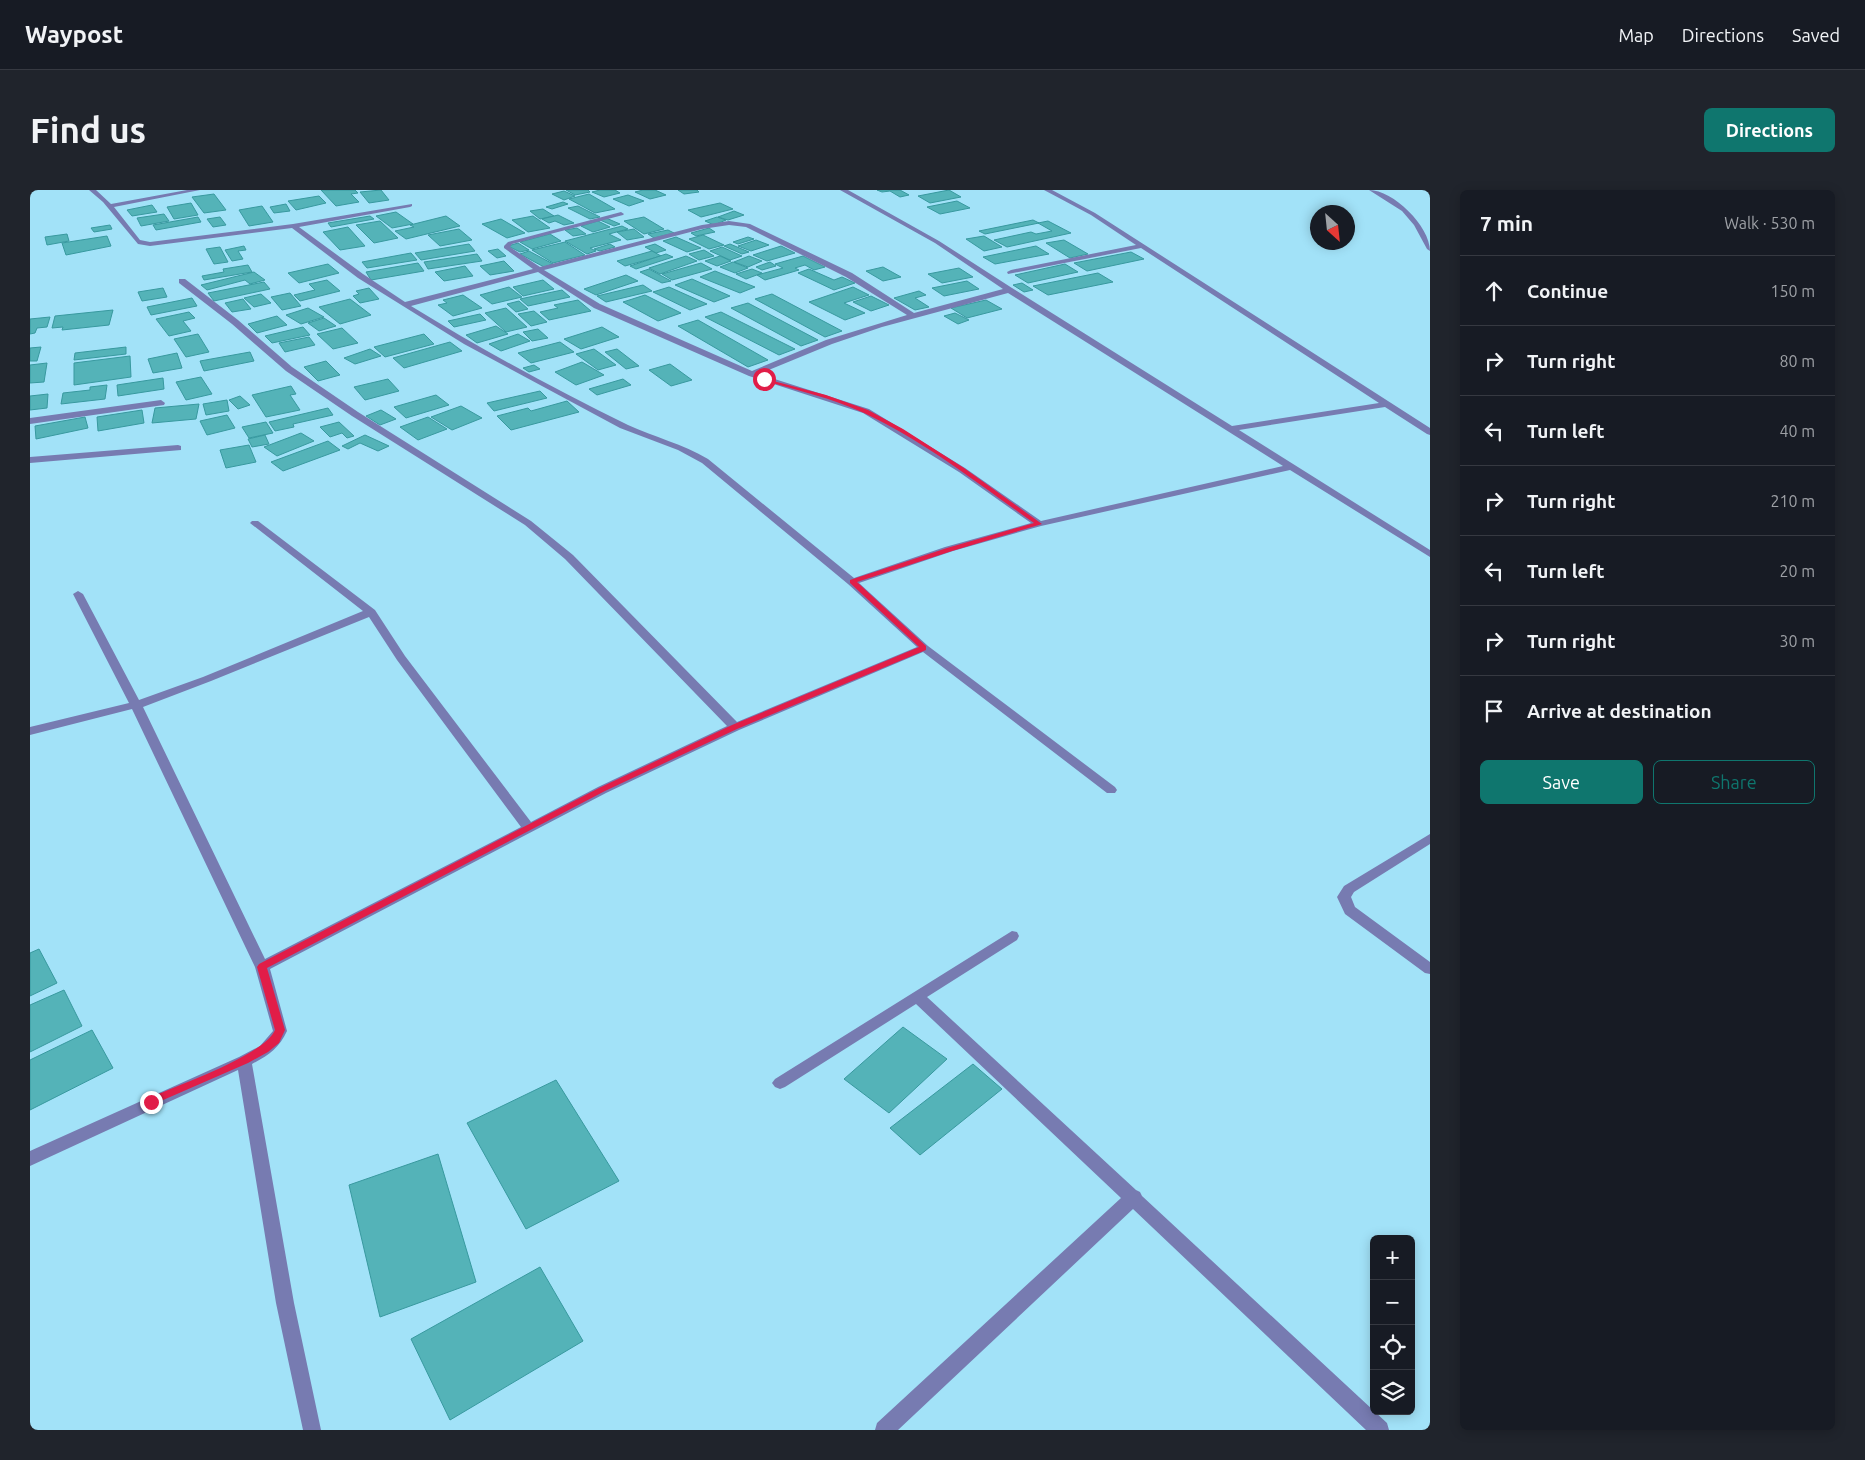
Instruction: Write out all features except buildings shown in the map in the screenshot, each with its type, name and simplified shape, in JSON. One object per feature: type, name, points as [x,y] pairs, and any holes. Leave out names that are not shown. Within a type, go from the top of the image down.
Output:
[{"type":"street","points":[[92,190],[110,206],[138,242],[150,244],[293,226],[410,205]]},
{"type":"street","points":[[110,206],[197,190]]},
{"type":"street","points":[[843,190],[937,242],[1009,290],[1430,554]]},
{"type":"street","points":[[1047,190],[1093,214],[1430,432]]},
{"type":"street","points":[[1372,190],[1404,210],[1417,224],[1430,249]]},
{"type":"street","points":[[621,214],[506,246],[539,270],[596,306],[752,374],[866,411],[962,470],[1038,524]]},
{"type":"street","points":[[404,305],[702,227],[739,224],[748,225],[849,275],[913,316]]},
{"type":"street","points":[[293,226],[322,249],[404,305],[512,370],[638,432],[691,451],[755,500],[852,582],[924,648],[1111,790]]},
{"type":"street","points":[[1011,272],[1142,246]]},
{"type":"street","points":[[182,281],[235,322],[289,370],[528,523],[569,557],[735,727]]},
{"type":"street","points":[[752,374],[829,342],[913,316],[1009,290]]},
{"type":"street","points":[[30,421],[161,403]]},
{"type":"street","points":[[1231,429],[1388,404]]},
{"type":"street","points":[[30,460],[178,448]]},
{"type":"street","points":[[852,582],[949,549],[1038,524],[1291,467]]},
{"type":"street","points":[[255,523],[371,612],[401,658],[529,828]]},
{"type":"street","points":[[30,1159],[244,1061],[265,1050],[275,1040],[280,1030],[262,967],[136,705],[78,594]]},
{"type":"street","points":[[30,731],[136,705],[207,679],[371,612]]},
{"type":"street","points":[[262,967],[602,790],[735,727],[924,648]]},
{"type":"street","points":[[1430,838],[1349,889],[1344,897],[1350,910],[1430,970]]},
{"type":"street","points":[[780,1083],[1012,936]]},
{"type":"street","points":[[918,997],[1134,1197],[1380,1430]]},
{"type":"street","points":[[244,1061],[285,1303],[312,1430]]},
{"type":"street","points":[[884,1430],[1134,1197]]},
{"type":"route","points":[[151,1102],[244,1061],[265,1050],[275,1040],[280,1030],[262,967],[602,790],[735,727],[924,648],[852,582],[949,549],[1038,524],[962,470],[866,411],[824,396],[764,379]]}]
